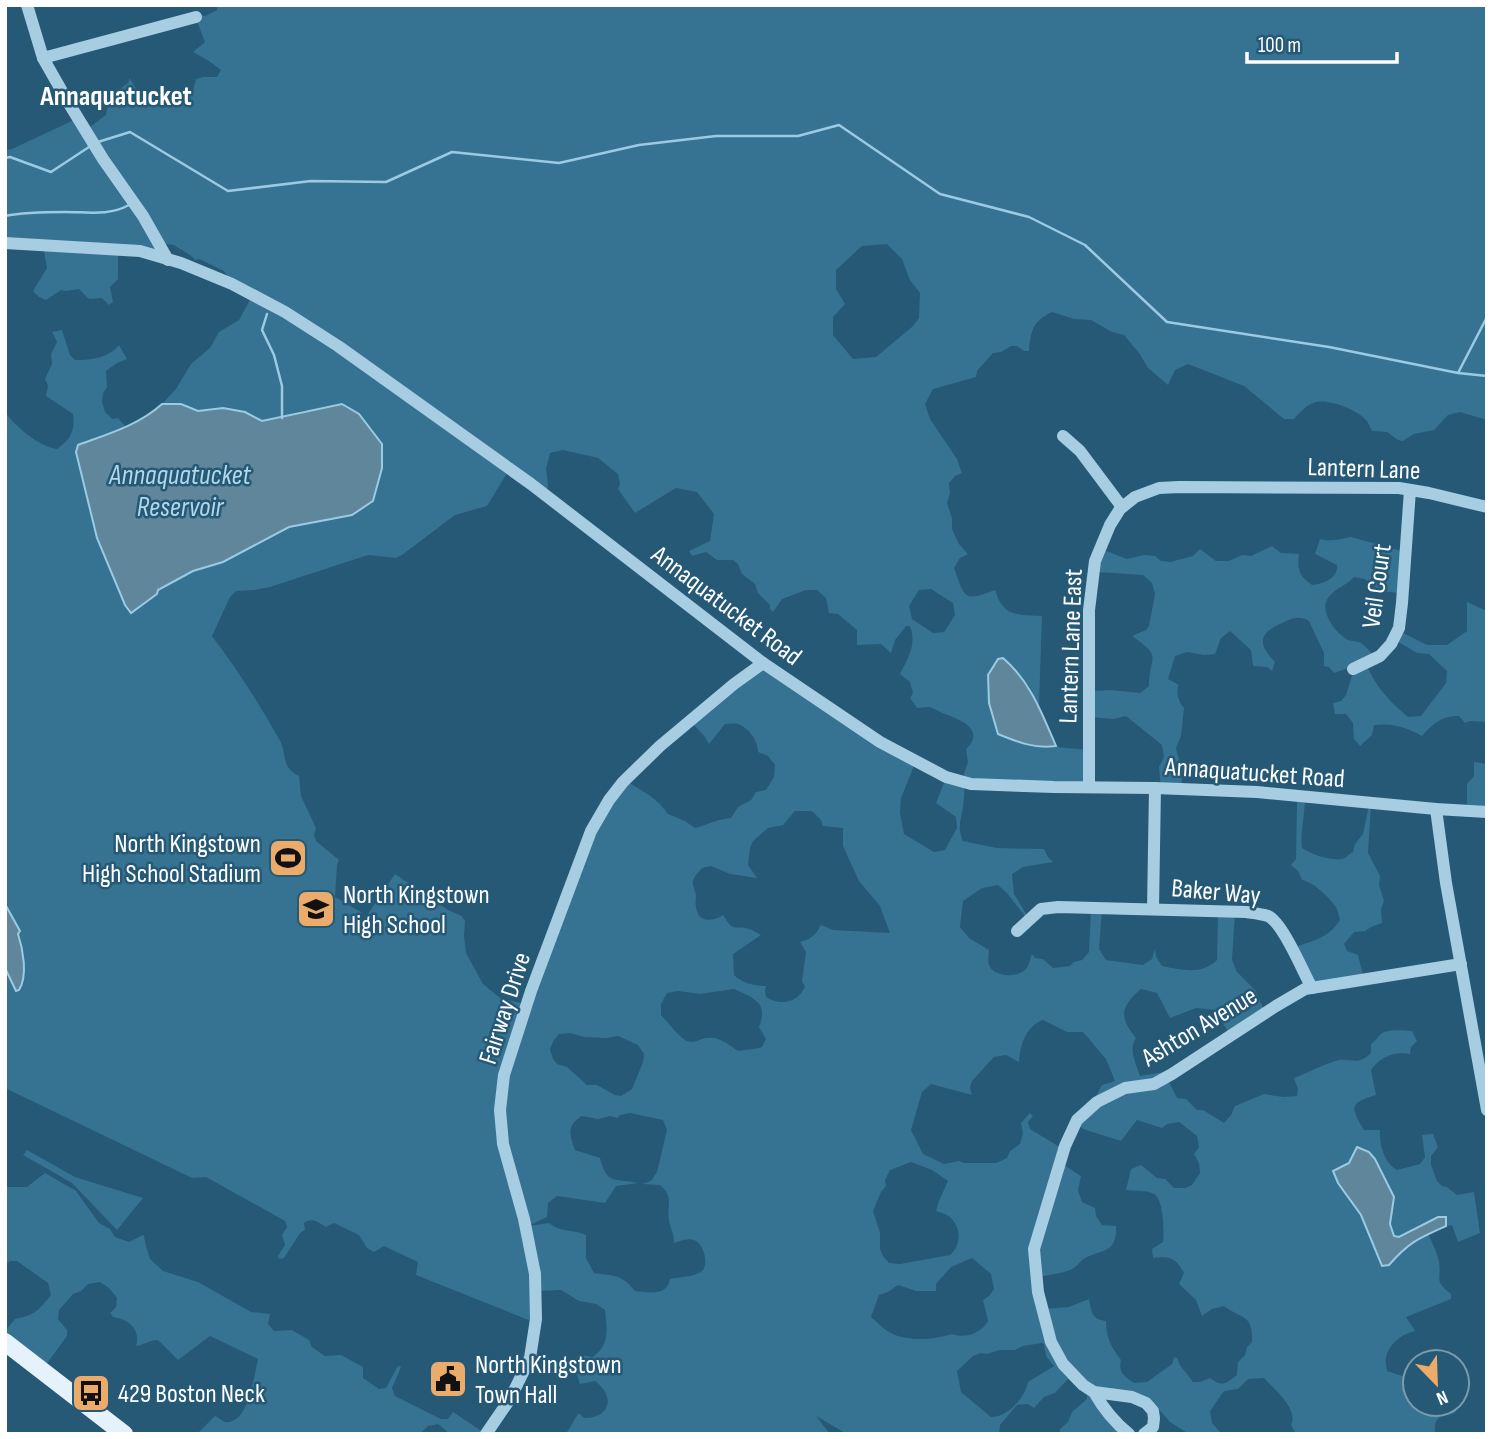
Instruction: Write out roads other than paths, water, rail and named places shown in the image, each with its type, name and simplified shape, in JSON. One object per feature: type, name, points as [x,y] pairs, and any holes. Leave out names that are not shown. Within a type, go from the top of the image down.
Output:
[{"type":"main road","points":[[5,1342],[124,1434]]},
{"type":"street","points":[[27,5],[43,58],[168,260]]},
{"type":"street","points":[[43,58],[196,17]]},
{"type":"street","name":"Annaquatucket Road","points":[[5,243],[140,251],[181,263],[232,284],[285,312],[338,346],[531,484],[763,663],[880,742],[946,777],[971,783],[1257,792],[1487,812]]},
{"type":"street","points":[[1063,436],[1080,451],[1122,507]]},
{"type":"street","name":"Lantern Lane","points":[[1122,507],[1135,497],[1159,488],[1359,486],[1398,488],[1487,507]]},
{"type":"street","name":"Veil Court","points":[[1353,669],[1380,656],[1391,644],[1399,628],[1410,490]]},
{"type":"street","name":"Lantern Lane East","points":[[1089,788],[1089,610],[1095,561],[1110,524],[1122,507]]},
{"type":"street","name":"Fairway Drive","points":[[486,1434],[510,1399],[530,1358],[536,1319],[536,1274],[503,1144],[500,1110],[504,1075],[535,982],[592,831],[610,800],[623,782],[660,746],[763,663]]},
{"type":"street","points":[[1153,909],[1155,788]]},
{"type":"street","points":[[1436,809],[1487,1110]]},
{"type":"street","name":"Baker Way","points":[[1017,931],[1041,909],[1058,907],[1246,912],[1269,916],[1277,923],[1312,988]]},
{"type":"street","points":[[1312,988],[1461,964]]},
{"type":"street","name":"Ashton Avenue","points":[[1129,1434],[1111,1417],[1094,1392],[1083,1385],[1063,1364],[1051,1342],[1038,1292],[1034,1250],[1065,1146],[1077,1120],[1097,1101],[1125,1088],[1154,1084],[1276,1006],[1305,989],[1312,988]]},
{"type":"street","points":[[1094,1392],[1132,1397],[1146,1403],[1153,1411],[1154,1419],[1153,1427],[1144,1434]]},
{"type":"water","name":"Annaquatucket Reservoir","points":[[162,404],[181,404],[198,411],[223,408],[245,412],[262,421],[342,404],[359,414],[382,444],[382,468],[373,501],[352,515],[289,527],[223,562],[193,571],[158,590],[157,594],[131,613],[125,605],[97,538],[76,452],[78,445],[133,423]]},
{"type":"water","points":[[1003,658],[1028,688],[1056,746],[1033,746],[998,734],[989,703],[988,675],[998,659]]},
{"type":"water","points":[[5,904],[20,931],[18,934],[24,970],[22,984],[16,991],[5,968]]},
{"type":"water","points":[[1357,1147],[1369,1152],[1375,1159],[1394,1197],[1390,1224],[1394,1236],[1399,1237],[1438,1217],[1446,1217],[1446,1226],[1415,1241],[1389,1265],[1382,1266],[1361,1215],[1338,1183],[1333,1171],[1349,1163]]},
{"type":"waterway","points":[[98,142],[130,132],[228,191],[311,181],[386,182],[452,152],[559,163],[639,145],[716,136],[798,136],[839,125],[940,194],[1029,217],[1085,245],[1167,322],[1329,347],[1458,373],[1487,376]]},
{"type":"waterway","points":[[5,158],[10,157],[51,172],[89,147]]},
{"type":"waterway","points":[[5,216],[35,212],[106,212],[129,205]]},
{"type":"waterway","points":[[267,314],[262,330],[274,355],[282,386],[282,418]]},
{"type":"waterway","points":[[1458,373],[1487,317]]},
{"type":"place","name":"North Kingstown High School Stadium","points":[[288,858]]},
{"type":"place","name":"North Kingstown High School","points":[[316,909]]},
{"type":"place","name":"North Kingstown Town Hall","points":[[448,1379]]},
{"type":"place","name":"429 Boston Neck","points":[[91,1393]]},
{"type":"district","name":"Annaquatucket","points":[[116,95]]}]
